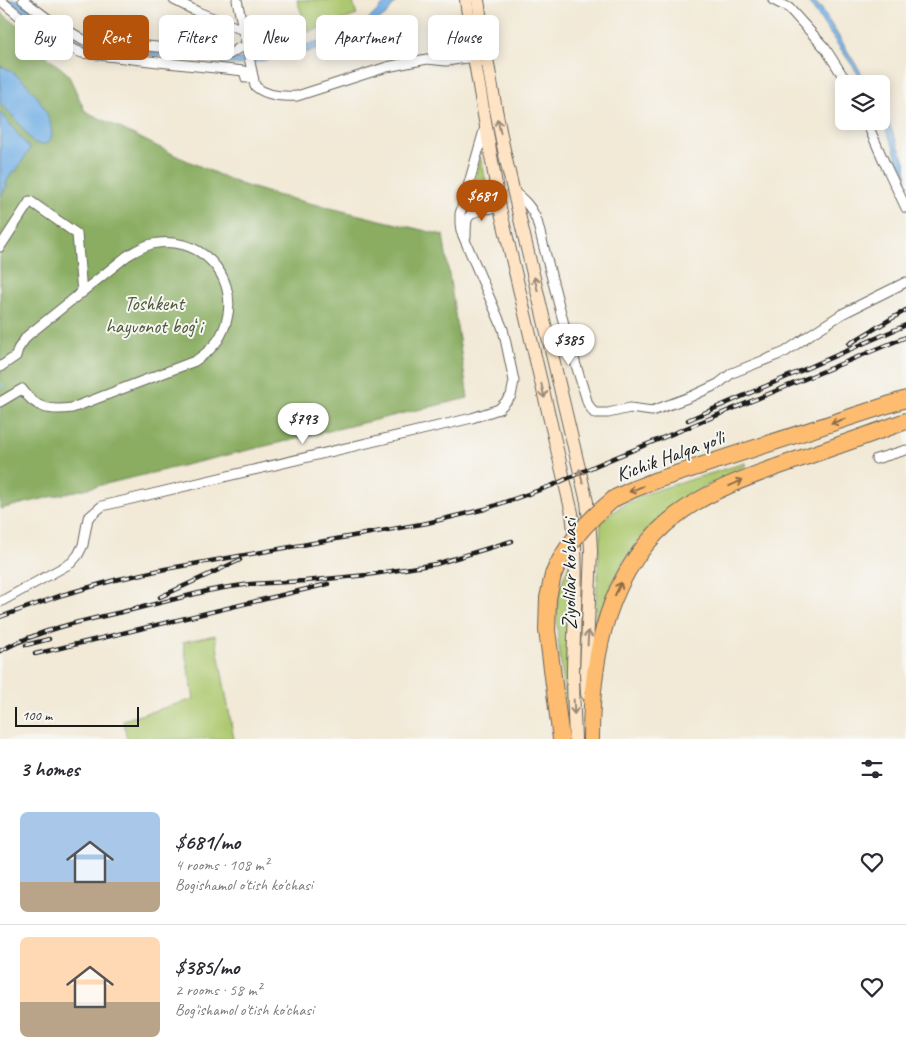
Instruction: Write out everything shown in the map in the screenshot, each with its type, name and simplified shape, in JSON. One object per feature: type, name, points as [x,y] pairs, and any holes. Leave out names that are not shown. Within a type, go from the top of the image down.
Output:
[{"type":"highway","name":"Kichik Halqa yo'li","points":[[561,739],[547,630],[548,598],[553,575],[561,558],[573,539],[588,522],[615,498],[634,489],[906,399]]},
{"type":"highway","points":[[590,739],[594,680],[602,634],[610,609],[625,575],[648,541],[678,514],[717,491],[773,468],[906,422]]},
{"type":"main road","name":"Ziyolilar ko'chasi","points":[[466,0],[468,15]]},
{"type":"main road","name":"Ziyolilar ko'chasi","points":[[478,0],[485,52],[513,191],[587,502],[591,570],[586,674],[590,739]]},
{"type":"main road","name":"Ziyolilar ko'chasi","points":[[475,60],[500,208],[572,513],[576,573],[573,670],[576,739]]},
{"type":"main road","points":[[528,324],[544,319]]},
{"type":"street","points":[[0,0],[34,28],[61,44],[82,53],[244,71],[246,78],[252,73]]},
{"type":"street","points":[[23,0],[47,18],[84,40],[230,54],[240,48],[244,49]]},
{"type":"street","points":[[174,0],[244,32]]},
{"type":"street","points":[[237,0],[244,32]]},
{"type":"street","points":[[773,0],[789,8],[825,48],[842,75]]},
{"type":"street","points":[[250,60],[255,86],[264,92],[291,97],[387,67],[428,59]]},
{"type":"street","points":[[436,60],[453,60]]},
{"type":"street","points":[[0,602],[71,563],[83,545],[88,518],[102,506],[472,418],[499,408],[511,396],[514,381],[511,363],[503,329],[465,240],[460,223],[460,214],[486,125]]},
{"type":"street","points":[[870,130],[906,208]]},
{"type":"street","points":[[513,191],[534,212],[566,336],[588,404],[594,413],[608,413],[630,408],[652,410],[690,398],[718,384],[732,373],[785,352],[842,314],[906,282]]},
{"type":"street","points":[[0,247],[30,201],[77,234],[82,292]]},
{"type":"street","points":[[465,240],[467,221],[472,213],[500,208]]},
{"type":"street","points":[[0,367],[16,356],[18,349],[27,336],[127,256],[140,248],[151,244],[171,242],[192,248],[208,258],[220,272],[229,297],[229,312],[219,339],[208,352],[195,361],[72,408],[57,410],[40,406],[28,397],[22,389],[0,402]]},
{"type":"street","points":[[876,459],[906,450]]},
{"type":"green space","points":[[297,0],[352,0],[357,15],[316,15],[316,29],[308,32],[306,15],[302,15]]},
{"type":"green space","name":"Toshkent hayvonot bogʻi","points":[[0,12],[15,23],[15,60],[51,60],[68,74],[85,111],[179,157],[240,184],[276,195],[443,235],[468,398],[0,509]]},
{"type":"green space","points":[[480,157],[490,198],[474,207],[463,222]]},
{"type":"green space","points":[[745,463],[746,466],[704,487],[668,511],[637,542],[624,560],[613,582],[594,637],[601,521],[621,506],[650,492]]},
{"type":"green space","points":[[570,564],[567,650],[569,728],[558,640],[557,614],[560,589]]},
{"type":"green space","points":[[215,635],[234,739],[127,739],[123,720],[194,699],[183,642]]},
{"type":"water","points":[[8,0],[17,0],[38,15],[28,15]]},
{"type":"water","points":[[388,0],[397,0],[387,14],[373,15]]},
{"type":"water","points":[[807,0],[813,0],[821,8],[862,75],[859,75]]},
{"type":"water","points":[[73,37],[83,43],[83,47],[73,43]]},
{"type":"water","points":[[316,43],[316,50],[306,52],[306,44]]},
{"type":"water","points":[[149,50],[159,51],[159,56],[149,55]]},
{"type":"water","points":[[244,57],[244,60],[268,60],[239,65],[195,60],[234,60]]},
{"type":"water","points":[[0,66],[9,70],[28,85],[44,107],[51,129],[51,139],[47,143],[33,142],[0,103]]},
{"type":"water","points":[[0,112],[30,149],[16,171],[13,171],[0,197]]},
{"type":"water","points":[[890,126],[906,164],[906,183],[897,160],[886,130],[890,130]]},
{"type":"railway","points":[[849,344],[906,310]]},
{"type":"railway","points":[[688,420],[906,325]]},
{"type":"railway","points":[[0,617],[62,595],[115,580],[165,569],[427,523],[485,509],[551,486],[597,465],[906,337]]},
{"type":"railway","points":[[131,610],[223,588],[367,575],[436,564],[512,541]]},
{"type":"railway","points":[[160,597],[240,560]]},
{"type":"railway","points":[[35,654],[328,584]]},
{"type":"railway","points":[[0,651],[48,631],[138,607]]},
{"type":"railway","points":[[26,645],[49,639]]}]
